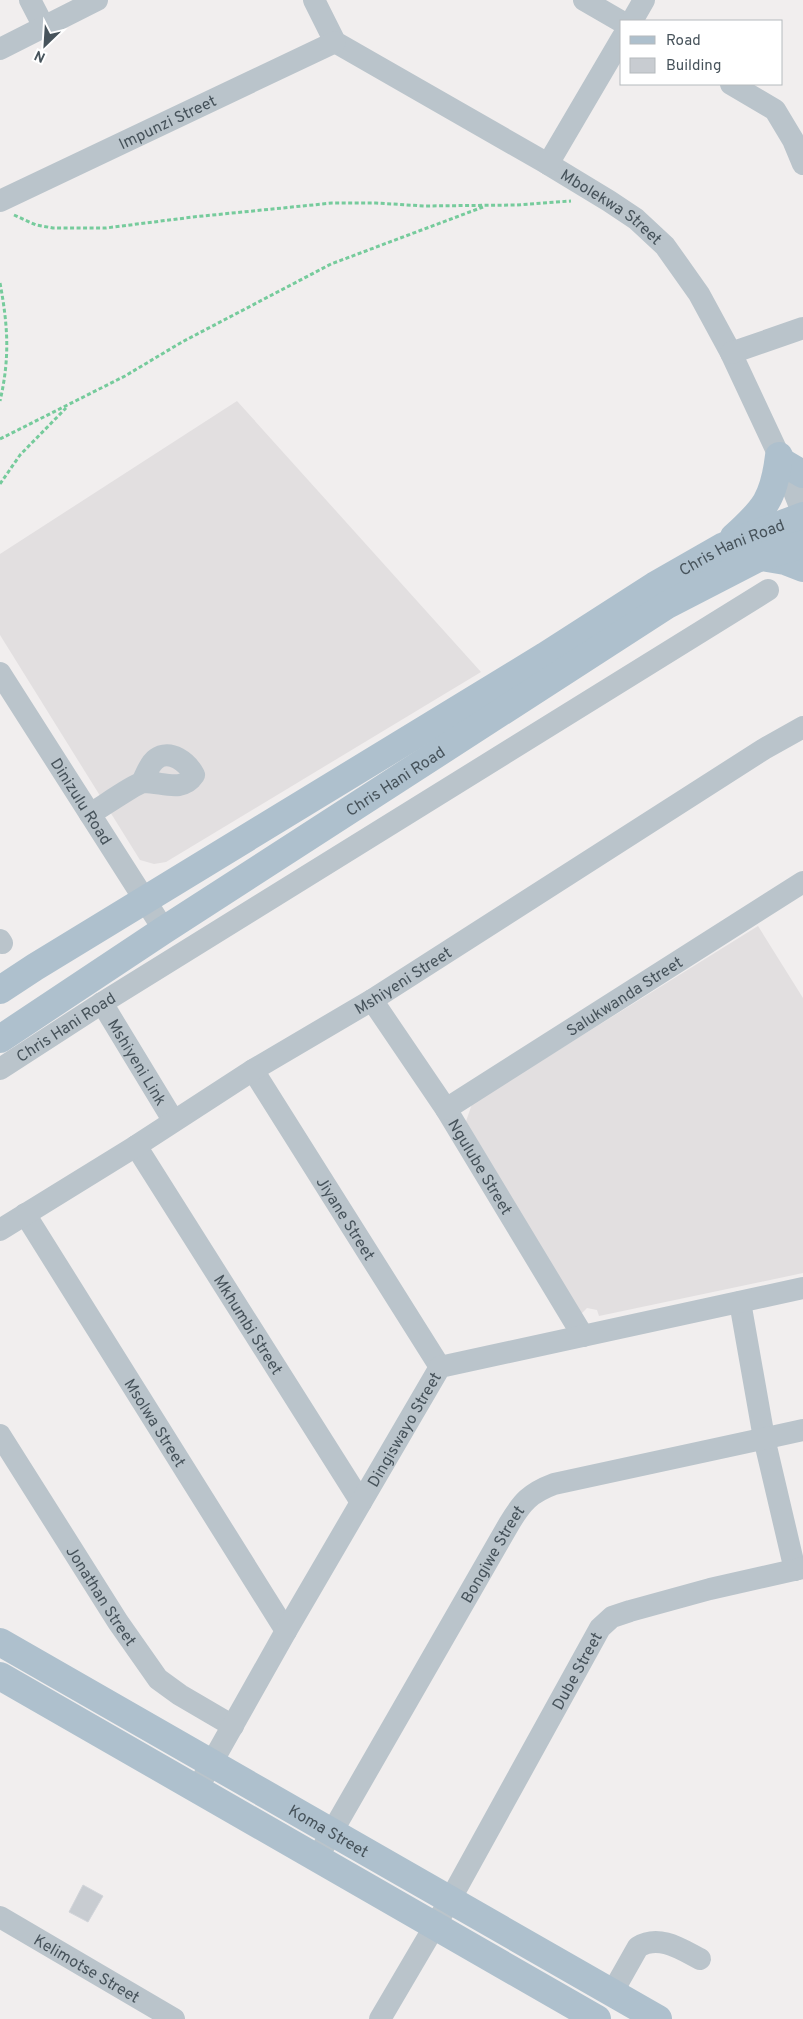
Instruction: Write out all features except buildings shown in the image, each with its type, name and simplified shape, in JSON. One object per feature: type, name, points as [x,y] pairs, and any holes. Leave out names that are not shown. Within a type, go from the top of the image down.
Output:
[{"type":"main road","points":[[724,546],[762,511],[771,495],[776,480],[788,464]]},
{"type":"main road","name":"Chris Hani Road","points":[[0,990],[545,656],[654,586],[724,546],[803,515]]},
{"type":"main road","name":"Chris Hani Road","points":[[0,1039],[164,930],[667,605],[760,557],[803,544]]},
{"type":"main road","points":[[760,557],[785,561],[803,568]]},
{"type":"main road","name":"Koma Street","points":[[0,1642],[658,2019]]},
{"type":"main road","name":"Koma Street","points":[[0,1676],[597,2019]]},
{"type":"street","points":[[30,0],[44,27]]},
{"type":"street","points":[[0,49],[97,0]]},
{"type":"street","points":[[314,0],[335,42]]},
{"type":"street","points":[[584,0],[620,21]]},
{"type":"street","points":[[633,20],[644,0]]},
{"type":"street","points":[[548,164],[620,41]]},
{"type":"street","name":"Mbolekwa Street","points":[[335,42],[548,164],[636,219],[665,246],[699,294],[788,464],[803,515]]},
{"type":"street","name":"Impunzi Street","points":[[4,206],[335,42]]},
{"type":"street","points":[[733,85],[775,110],[793,140],[803,164]]},
{"type":"street","points":[[731,353],[803,328]]},
{"type":"street","name":"Chris Hani Road","points":[[0,1069],[102,1003],[768,590]]},
{"type":"street","name":"Dinizulu Road","points":[[0,674],[164,930]]},
{"type":"street","name":"Mshiyeni Street","points":[[0,1230],[136,1146],[173,1120],[253,1070],[372,1000],[749,759],[803,727]]},
{"type":"street","points":[[90,814],[142,782]]},
{"type":"street","name":"Salukwanda Street","points":[[446,1109],[803,882]]},
{"type":"street","name":"Ngulube Street","points":[[372,1000],[446,1109],[583,1336]]},
{"type":"street","name":"Mshiyeni Link","points":[[102,1003],[173,1120]]},
{"type":"street","name":"Jiyane Street","points":[[253,1070],[440,1367]]},
{"type":"street","name":"Mkhumbi Street","points":[[136,1146],[361,1502]]},
{"type":"street","name":"Msolwa Street","points":[[25,1214],[286,1631]]},
{"type":"street","name":"Dingiswayo Street","points":[[197,1789],[286,1631],[440,1367],[803,1288]]},
{"type":"street","points":[[740,1302],[764,1438],[799,1569]]},
{"type":"street","name":"Bongiwe Street","points":[[317,1858],[508,1524],[529,1496],[554,1484],[803,1430]]},
{"type":"street","name":"Jonathan Street","points":[[0,1435],[118,1622],[158,1679],[180,1695],[233,1726]]},
{"type":"street","name":"Dube Street","points":[[380,2019],[450,1900],[600,1628],[612,1617],[630,1611],[710,1589],[799,1569]]},
{"type":"street","name":"Kelimotse Street","points":[[0,1917],[174,2019]]},
{"type":"street","points":[[612,1993],[638,1947],[644,1943],[661,1942],[672,1945],[700,1959]]},
{"type":"path","points":[[4,206],[36,225],[53,228],[106,228],[332,203],[486,206],[574,201]]},
{"type":"path","points":[[0,439],[125,376],[182,342],[331,264],[486,206]]},
{"type":"path","points":[[0,283],[6,311],[8,352],[0,401]]},
{"type":"path","points":[[0,484],[20,456],[68,406]]},
{"type":"shaded area","points":[[237,401],[481,672],[166,862],[154,864],[140,860],[0,635],[0,554]]},
{"type":"shaded area","points":[[758,926],[803,998],[803,1273],[599,1316],[597,1310],[587,1308],[581,1314],[464,1127],[472,1104]]}]
